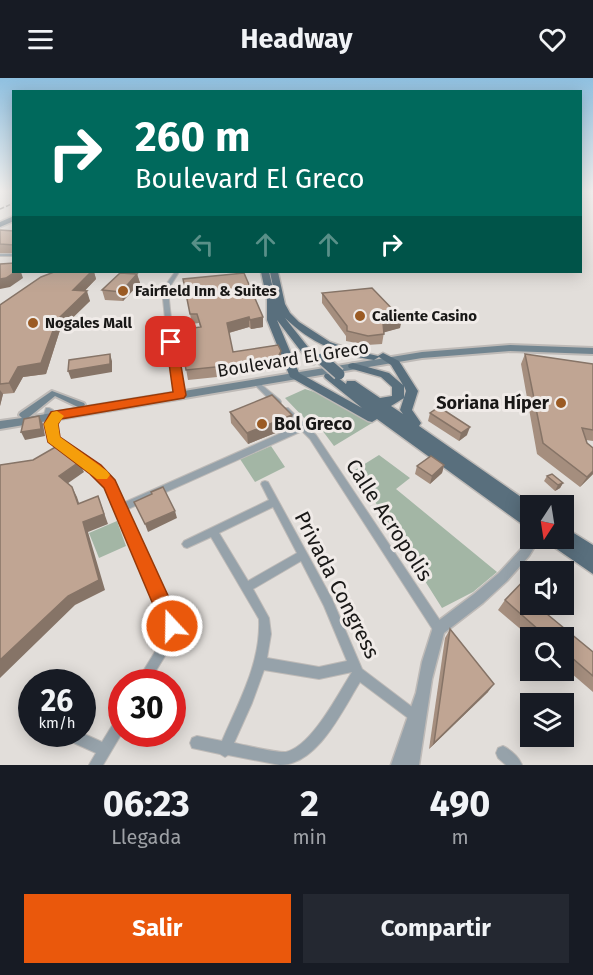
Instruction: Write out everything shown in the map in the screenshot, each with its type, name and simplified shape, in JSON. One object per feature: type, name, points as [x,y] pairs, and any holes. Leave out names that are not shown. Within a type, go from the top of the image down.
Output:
[{"type":"main road","points":[[265,273],[272,320],[293,372],[403,433]]},
{"type":"main road","points":[[274,273],[281,304],[286,315],[318,360]]},
{"type":"main road","points":[[270,302],[294,339],[334,375],[403,433],[520,515]]},
{"type":"main road","points":[[286,315],[303,332],[342,351],[383,358],[412,391],[406,414],[430,439]]},
{"type":"main road","name":"Boulevard El Greco","points":[[0,425],[383,358],[539,341],[593,345]]},
{"type":"main road","name":"Boulevard El Greco","points":[[0,419],[24,415],[52,415],[80,405],[255,382],[293,372],[353,366],[383,358],[510,348],[593,351]]},
{"type":"main road","points":[[353,366],[385,375],[398,386],[398,398],[391,402],[378,402]]},
{"type":"main road","points":[[334,375],[378,402],[520,503]]},
{"type":"main road","points":[[24,415],[56,395],[80,405]]},
{"type":"main road","points":[[574,541],[593,554]]},
{"type":"main road","points":[[568,549],[593,567]]},
{"type":"street","points":[[176,273],[165,290],[172,356],[179,392]]},
{"type":"street","name":"Calle Acropolis","points":[[255,382],[305,429],[439,629]]},
{"type":"street","points":[[52,415],[53,439],[102,475],[121,508],[172,626],[169,639],[151,669]]},
{"type":"street","points":[[121,508],[305,429]]},
{"type":"street","name":"Privada Congress","points":[[265,484],[301,556],[328,603],[356,669],[417,718]]},
{"type":"street","points":[[187,544],[274,502]]},
{"type":"street","points":[[213,531],[264,618],[266,629],[265,644],[259,663],[225,750]]},
{"type":"street","points":[[399,765],[417,718],[439,629],[484,597],[507,576],[528,549]]},
{"type":"street","points":[[246,587],[301,556]]},
{"type":"street","points":[[259,663],[319,673],[356,669]]},
{"type":"street","points":[[197,743],[225,750],[284,759],[296,757],[313,744],[356,669]]},
{"type":"street","points":[[411,765],[417,718]]},
{"type":"street","points":[[96,765],[108,743]]},
{"type":"street","points":[[96,746],[104,750]]},
{"type":"street","points":[[503,753],[515,765]]},
{"type":"green space","points":[[305,389],[327,396],[372,423],[334,446],[319,426],[309,423],[285,398]]},
{"type":"green space","points":[[271,446],[285,467],[255,482],[240,459]]},
{"type":"green space","points":[[379,455],[410,478],[396,489],[497,572],[473,592],[442,608],[355,470]]},
{"type":"green space","points":[[117,521],[126,546],[99,558],[89,533]]},
{"type":"building","points":[[0,230],[12,231],[12,245],[0,244]]},
{"type":"building","points":[[12,263],[14,273],[0,279],[0,264]]},
{"type":"building","name":"Nogales Mall","points":[[51,273],[90,273],[73,290],[87,291],[57,320],[41,363],[18,367],[9,383],[0,384],[0,305],[41,277]]},
{"type":"building","points":[[120,273],[137,274],[121,292],[102,290]]},
{"type":"building","points":[[244,273],[263,317],[250,320],[249,317],[227,323],[233,352],[278,345],[281,351],[278,357],[255,363],[186,370],[179,330],[201,327],[197,314],[190,314],[183,279]]},
{"type":"building","name":"Caliente Casino","points":[[372,288],[402,319],[383,323],[384,334],[368,336],[347,331],[347,326],[322,293]]},
{"type":"building","points":[[110,354],[110,364],[68,371],[69,360]]},
{"type":"building","name":"Soriana Híper","points":[[525,354],[593,364],[593,430],[582,428],[587,443],[593,448],[593,471],[587,477],[543,443]]},
{"type":"building","points":[[272,395],[292,415],[247,433],[230,412]]},
{"type":"building","points":[[439,407],[470,427],[461,433],[430,413]]},
{"type":"building","points":[[39,416],[41,429],[21,432],[24,419]]},
{"type":"building","points":[[59,445],[79,462],[59,476],[72,487],[78,504],[98,496],[104,514],[83,522],[99,580],[68,596],[0,660],[0,465],[33,460]]},
{"type":"building","points":[[431,456],[444,465],[432,476],[417,466]]},
{"type":"building","points":[[552,474],[563,483],[558,485],[547,476]]},
{"type":"building","points":[[163,487],[175,511],[145,524],[134,502]]},
{"type":"building","points":[[520,584],[520,613],[505,600]]},
{"type":"building","points":[[522,615],[548,615],[563,627],[536,627]]},
{"type":"building","points":[[450,629],[494,684],[434,743]]},
{"type":"building","points":[[574,636],[593,652],[593,676],[574,660]]},
{"type":"slow traffic","points":[[57,416],[51,424],[53,439],[102,475]]},
{"type":"place","name":"Fairfield Inn & Suites","points":[[123,291]]},
{"type":"place","name":"Caliente Casino","points":[[360,316]]},
{"type":"place","name":"Nogales Mall","points":[[33,323]]},
{"type":"place","name":"Soriana Híper","points":[[561,403]]},
{"type":"place","name":"Bol Greco","points":[[262,424]]},
{"type":"route","points":[[171,342],[180,395],[56,416],[51,424],[51,433],[58,444],[96,470],[110,485],[171,619],[172,626]]}]
